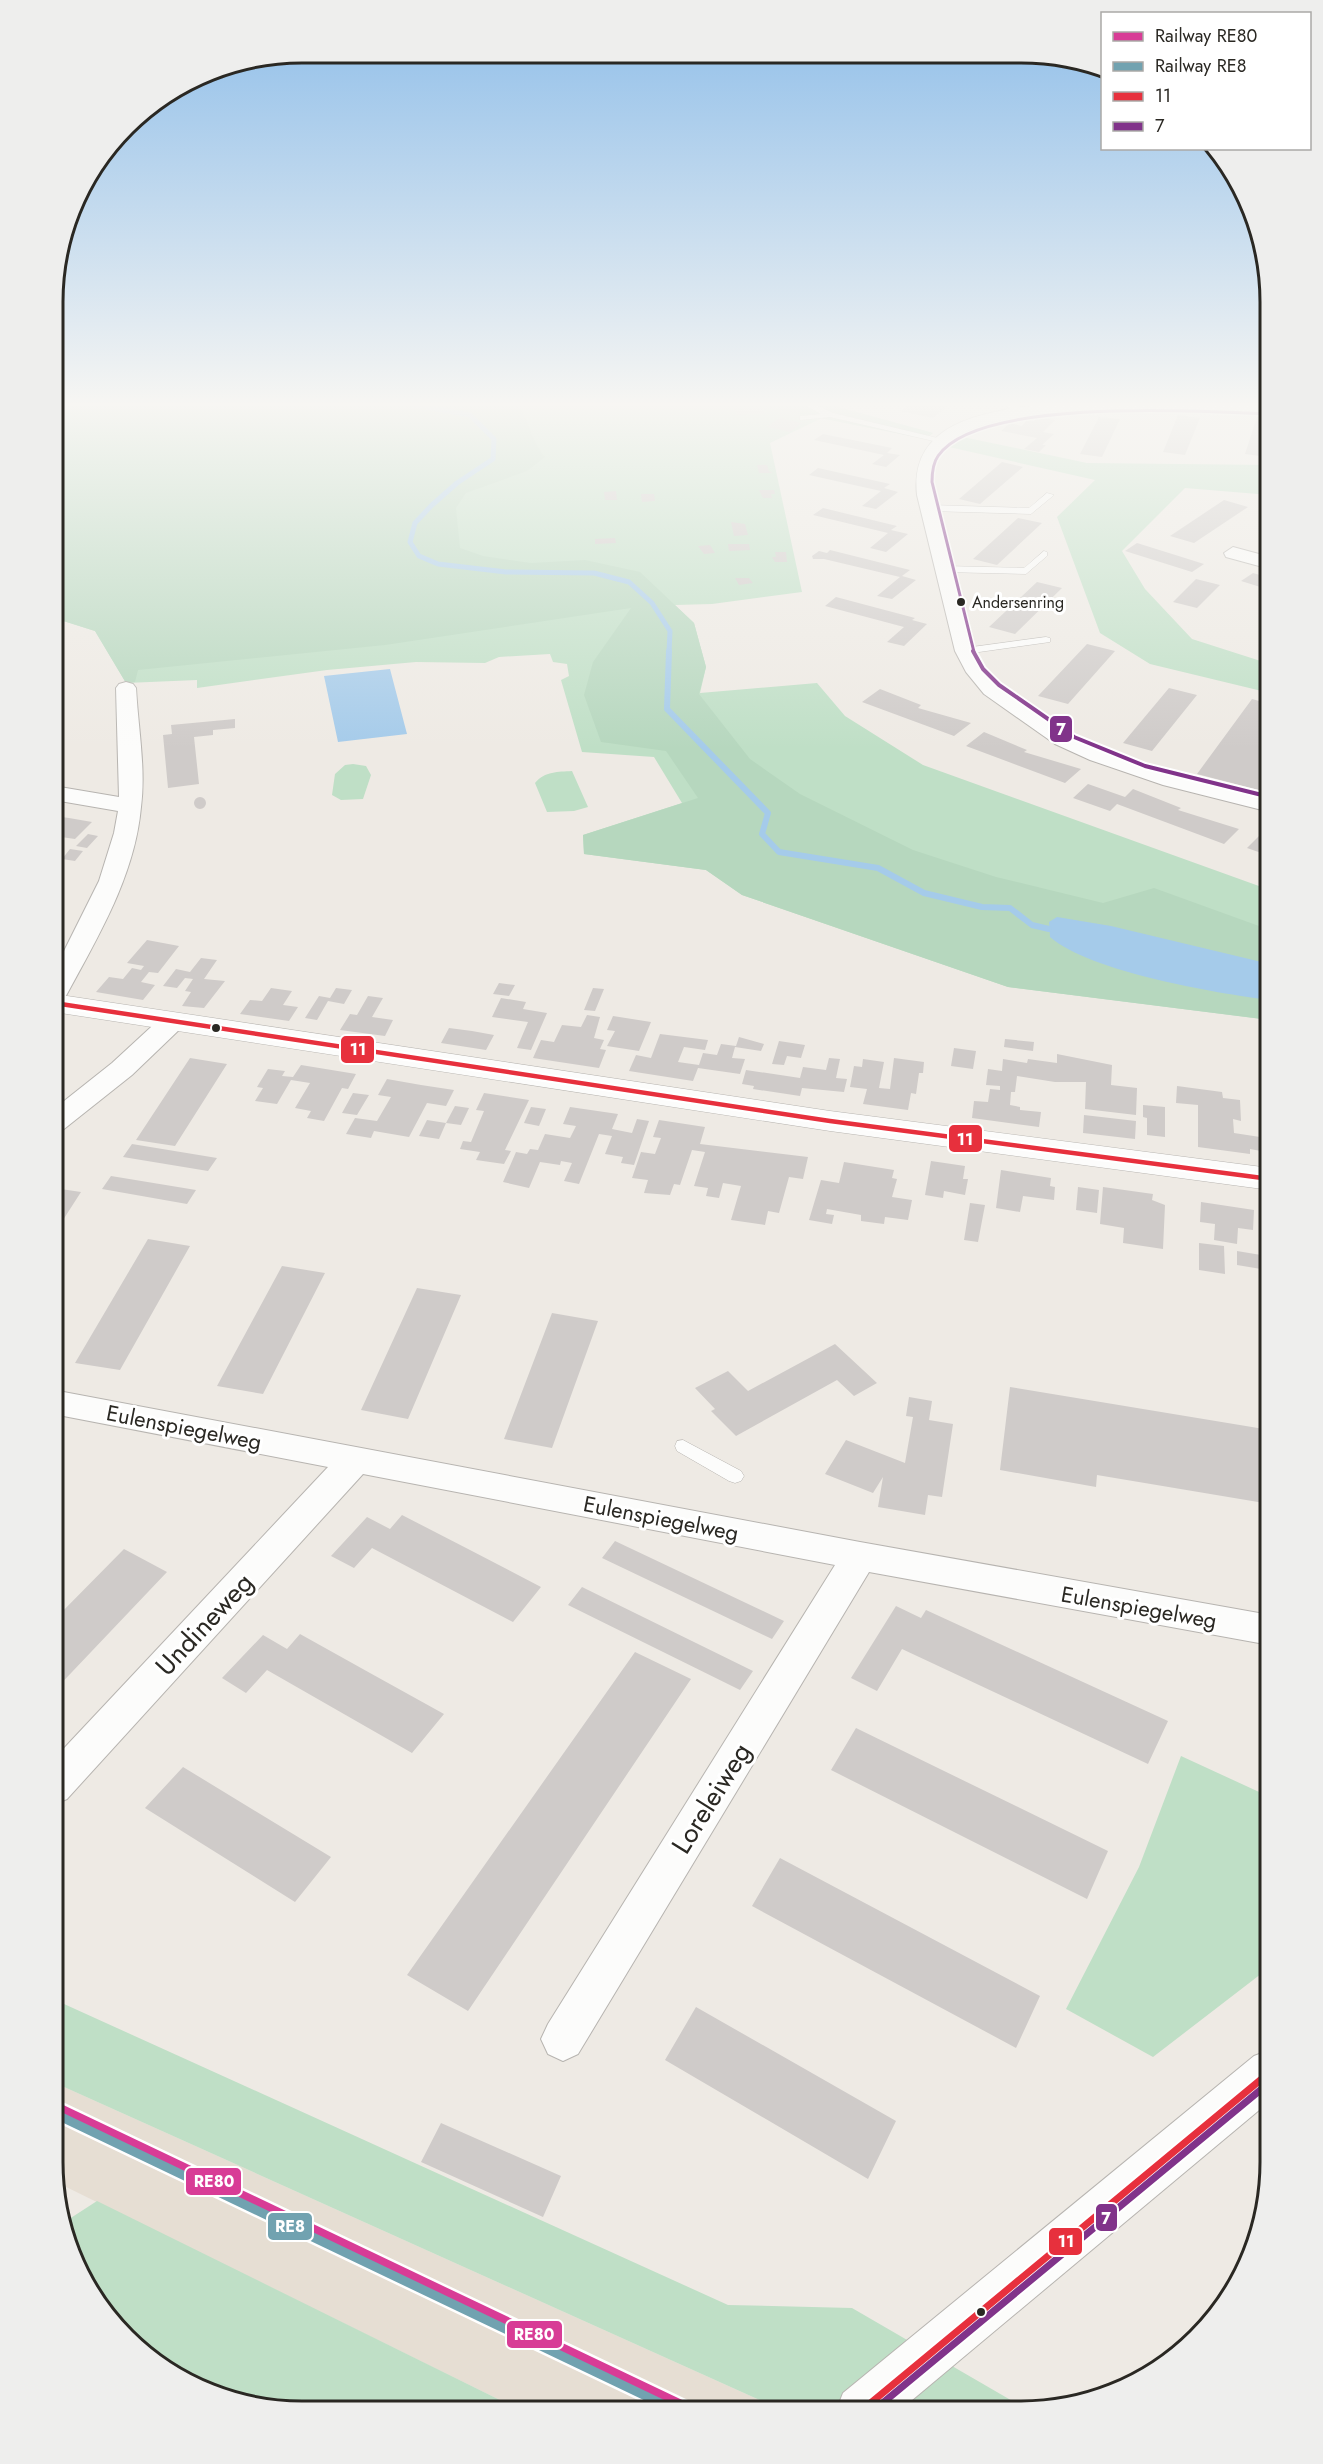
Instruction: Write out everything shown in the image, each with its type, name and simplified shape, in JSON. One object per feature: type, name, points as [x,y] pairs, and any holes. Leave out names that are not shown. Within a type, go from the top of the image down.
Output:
[{"type":"main road","points":[[63,1004],[830,1121],[1260,1178]]},
{"type":"street","points":[[933,519],[965,651],[973,669],[1009,703],[1073,744],[1131,768],[1260,804]]},
{"type":"street","points":[[1233,553],[1260,560]]},
{"type":"street","points":[[63,976],[108,888],[126,830],[130,806],[126,688]]},
{"type":"street","points":[[63,795],[130,806]]},
{"type":"street","points":[[63,1116],[122,1069],[172,1022]]},
{"type":"street","name":"Eulenspiegelweg","points":[[63,1404],[860,1556],[1260,1628]]},
{"type":"street","name":"Undineweg","points":[[63,1776],[356,1460]]},
{"type":"street","name":"Loreleiweg","points":[[562,2039],[860,1556]]},
{"type":"street","points":[[892,2385],[1260,2080]]},
{"type":"lane","points":[[944,569],[1026,571],[1044,554]]},
{"type":"lane","points":[[965,651],[1046,640]]},
{"type":"lane","points":[[682,1446],[735,1476]]},
{"type":"shaded area","points":[[63,2087],[762,2401],[502,2401],[65,2186]]},
{"type":"green space","points":[[63,519],[786,519],[802,592],[712,604],[675,605],[694,623],[706,667],[700,693],[817,683],[845,716],[923,765],[1260,886],[1260,1019],[1008,987],[742,895],[706,870],[584,854],[583,835],[682,803],[654,757],[582,752],[561,680],[569,676],[567,664],[553,662],[550,654],[499,657],[485,663],[416,662],[327,670],[197,688],[197,680],[126,683],[95,631],[63,621]]},
{"type":"green space","points":[[63,519],[457,519],[460,548],[483,556],[531,563],[585,560],[640,572],[694,623],[706,667],[699,694],[750,759],[800,794],[913,850],[996,877],[1103,903],[1154,888],[1260,926],[1260,1019],[1008,987],[742,895],[706,870],[584,854],[583,835],[698,798],[666,751],[601,742],[584,695],[593,662],[631,608],[385,645],[138,670],[135,682],[126,683],[95,631],[63,621]]},
{"type":"green space","points":[[1058,519],[1154,519],[1122,551],[1145,589],[1192,639],[1260,661],[1260,691],[1150,664],[1100,633]]},
{"type":"green space","points":[[345,765],[366,766],[371,775],[363,799],[341,800],[332,795],[335,774]]},
{"type":"green space","points":[[572,771],[588,807],[574,811],[547,812],[535,783],[547,774]]},
{"type":"green space","points":[[1181,1756],[1260,1792],[1260,1975],[1153,2057],[1066,2009],[1139,1867]]},
{"type":"green space","points":[[63,2004],[728,2305],[852,2308],[1012,2401],[762,2401],[63,2087]]},
{"type":"green space","points":[[97,2201],[502,2401],[302,2401],[271,2399],[240,2393],[211,2383],[169,2361],[145,2342],[122,2319],[95,2281],[81,2253],[70,2218]]},
{"type":"water","points":[[390,669],[407,734],[338,742],[324,676]]},
{"type":"water","points":[[1057,917],[1111,926],[1260,962],[1260,998],[1155,979],[1094,961],[1050,937],[1049,922]]},
{"type":"building","points":[[830,519],[868,519],[897,526],[891,530],[908,534],[886,552],[870,548],[888,533]]},
{"type":"building","points":[[1017,519],[1042,523],[997,565],[973,559]]},
{"type":"building","points":[[1196,519],[1230,519],[1194,543],[1170,536]]},
{"type":"building","points":[[731,522],[745,524],[748,535],[734,536]]},
{"type":"building","points":[[615,538],[616,543],[595,544],[595,539]]},
{"type":"building","points":[[1137,543],[1204,564],[1192,572],[1125,551]]},
{"type":"building","points":[[728,544],[749,544],[750,550],[729,551]]},
{"type":"building","points":[[710,545],[715,553],[704,554],[698,546]]},
{"type":"building","points":[[830,550],[910,570],[902,576],[916,580],[892,599],[877,596],[900,577],[824,559],[813,559],[812,556],[819,551],[827,553]]},
{"type":"building","points":[[775,552],[786,552],[787,562],[775,562],[772,557],[776,557]]},
{"type":"building","points":[[1253,573],[1260,575],[1260,587],[1241,581]]},
{"type":"building","points":[[735,578],[749,578],[753,583],[739,585]]},
{"type":"building","points":[[1196,579],[1220,585],[1197,608],[1173,602]]},
{"type":"building","points":[[1037,582],[1062,588],[1015,634],[989,627]]},
{"type":"building","points":[[836,597],[915,618],[912,620],[927,624],[904,646],[887,642],[904,627],[825,606]]},
{"type":"building","points":[[1087,644],[1115,651],[1068,704],[1038,696]]},
{"type":"building","points":[[1169,688],[1197,695],[1152,751],[1123,743]]},
{"type":"building","points":[[880,689],[921,705],[918,708],[971,723],[954,736],[862,702]]},
{"type":"building","points":[[1252,699],[1260,701],[1260,790],[1197,774]]},
{"type":"building","points":[[235,719],[235,728],[213,730],[213,735],[194,737],[199,784],[168,788],[163,735],[172,734],[171,725]]},
{"type":"building","points":[[984,732],[1027,750],[1024,752],[1081,769],[1065,783],[966,746]]},
{"type":"building","points":[[1088,784],[1125,797],[1133,789],[1181,808],[1178,810],[1239,829],[1224,844],[1117,804],[1110,811],[1073,798]]},
{"type":"building","points":[[202,797],[205,798],[205,808],[198,809],[195,808],[194,801],[195,798]]},
{"type":"building","points":[[63,817],[92,822],[75,839],[63,837]]},
{"type":"building","points":[[88,834],[98,836],[87,848],[76,846]]},
{"type":"building","points":[[1260,835],[1260,853],[1247,848]]},
{"type":"building","points":[[70,849],[83,851],[75,861],[63,858]]},
{"type":"building","points":[[147,940],[179,946],[158,973],[149,972],[141,982],[155,985],[143,1000],[96,992],[109,977],[123,979],[132,968],[141,970],[144,966],[127,963]]},
{"type":"building","points":[[201,958],[217,960],[204,979],[225,981],[204,1008],[182,1006],[191,992],[185,991],[193,979],[185,978],[177,988],[163,986],[176,969],[190,972]]},
{"type":"building","points":[[499,983],[515,985],[509,996],[493,994]]},
{"type":"building","points":[[271,988],[292,991],[283,1005],[298,1007],[289,1021],[240,1014],[250,1000],[262,1001]]},
{"type":"building","points":[[336,988],[352,990],[344,1004],[328,1001],[317,1020],[305,1018],[319,996],[330,998]]},
{"type":"building","points":[[593,988],[604,989],[595,1011],[584,1010]]},
{"type":"building","points":[[368,996],[383,998],[372,1017],[393,1020],[385,1036],[340,1030],[350,1014],[357,1015]]},
{"type":"building","points":[[501,998],[526,1002],[523,1009],[547,1013],[531,1050],[517,1048],[528,1022],[492,1017]]},
{"type":"building","points":[[587,1015],[600,1017],[594,1038],[604,1040],[600,1049],[606,1050],[599,1068],[533,1058],[541,1040],[554,1042],[562,1025],[581,1027]]},
{"type":"building","points":[[613,1016],[651,1022],[639,1051],[607,1046],[615,1031],[607,1030]]},
{"type":"building","points":[[449,1028],[494,1035],[486,1050],[441,1043]]},
{"type":"building","points":[[660,1034],[708,1040],[705,1050],[684,1047],[678,1062],[699,1065],[703,1053],[717,1055],[721,1044],[736,1046],[739,1037],[764,1044],[761,1051],[735,1047],[732,1058],[745,1059],[740,1074],[698,1068],[693,1081],[629,1071],[636,1055],[651,1058]]},
{"type":"building","points":[[1005,1039],[1034,1042],[1033,1051],[1004,1047]]},
{"type":"building","points":[[779,1041],[805,1045],[801,1058],[787,1056],[784,1065],[772,1064]]},
{"type":"building","points":[[954,1048],[976,1051],[973,1069],[951,1066]]},
{"type":"building","points":[[1057,1054],[1112,1065],[1111,1085],[1137,1088],[1136,1115],[1085,1109],[1086,1082],[1055,1082],[1017,1076],[1015,1092],[1011,1092],[1010,1105],[1020,1107],[1020,1110],[1041,1112],[1039,1127],[972,1118],[974,1101],[988,1102],[990,1089],[1000,1090],[1000,1086],[986,1085],[988,1069],[1002,1071],[1003,1059],[1027,1063],[1028,1059],[1057,1063]]},
{"type":"building","points":[[190,1058],[227,1064],[175,1146],[136,1140]]},
{"type":"building","points":[[829,1058],[840,1059],[836,1078],[847,1079],[844,1092],[802,1088],[800,1096],[753,1089],[754,1086],[742,1084],[746,1070],[800,1078],[803,1067],[826,1070]]},
{"type":"building","points":[[894,1058],[924,1062],[923,1073],[919,1073],[916,1094],[911,1093],[908,1110],[863,1104],[867,1089],[850,1087],[854,1066],[862,1067],[863,1059],[884,1062],[879,1088],[890,1089]]},
{"type":"building","points":[[301,1065],[356,1074],[348,1089],[342,1088],[324,1121],[307,1118],[311,1111],[295,1108],[310,1083],[291,1080],[277,1104],[255,1101],[263,1088],[257,1087],[268,1069],[285,1071],[282,1076],[293,1077]]},
{"type":"building","points":[[387,1079],[454,1090],[446,1106],[427,1103],[409,1137],[374,1131],[371,1138],[346,1134],[355,1118],[377,1121],[391,1097],[378,1095]]},
{"type":"building","points":[[1177,1086],[1222,1092],[1223,1098],[1240,1100],[1241,1121],[1233,1119],[1234,1133],[1260,1137],[1260,1151],[1250,1149],[1250,1154],[1198,1147],[1198,1105],[1176,1103]]},
{"type":"building","points":[[353,1093],[369,1095],[357,1115],[342,1113]]},
{"type":"building","points":[[484,1093],[529,1100],[505,1150],[511,1151],[504,1164],[476,1160],[480,1152],[460,1149],[463,1141],[471,1142],[484,1111],[476,1110]]},
{"type":"building","points":[[1143,1105],[1165,1107],[1165,1137],[1147,1135],[1147,1118],[1143,1117]]},
{"type":"building","points":[[455,1106],[469,1108],[461,1125],[446,1123]]},
{"type":"building","points":[[531,1107],[546,1109],[539,1126],[524,1123]]},
{"type":"building","points":[[570,1107],[618,1114],[612,1129],[632,1133],[637,1119],[649,1121],[634,1165],[621,1163],[623,1157],[605,1154],[612,1136],[599,1134],[579,1184],[564,1181],[572,1163],[561,1161],[560,1165],[540,1162],[529,1188],[503,1182],[516,1152],[527,1154],[530,1149],[538,1150],[545,1134],[570,1138],[576,1126],[563,1124]]},
{"type":"building","points":[[1084,1115],[1136,1121],[1135,1139],[1083,1133]]},
{"type":"building","points":[[427,1120],[446,1123],[439,1139],[419,1136]]},
{"type":"building","points":[[659,1120],[705,1127],[700,1144],[808,1157],[803,1179],[789,1177],[779,1213],[768,1211],[765,1225],[731,1220],[741,1186],[723,1183],[719,1198],[706,1196],[708,1188],[694,1186],[705,1152],[692,1150],[680,1185],[674,1184],[670,1195],[644,1193],[648,1180],[632,1178],[641,1152],[655,1154],[661,1138],[653,1137]]},
{"type":"building","points":[[132,1144],[217,1158],[208,1171],[123,1157]]},
{"type":"building","points":[[931,1161],[965,1166],[963,1179],[968,1179],[965,1195],[944,1191],[943,1198],[925,1195]]},
{"type":"building","points":[[844,1162],[894,1170],[892,1178],[897,1179],[892,1197],[912,1200],[908,1220],[885,1217],[884,1224],[861,1221],[861,1215],[827,1209],[826,1214],[834,1215],[832,1224],[809,1220],[821,1180],[839,1183]]},
{"type":"building","points":[[1001,1170],[1051,1178],[1050,1186],[1055,1187],[1054,1200],[1023,1196],[1020,1212],[996,1208]]},
{"type":"building","points":[[111,1176],[196,1190],[187,1204],[102,1189]]},
{"type":"building","points":[[1078,1187],[1099,1190],[1097,1213],[1076,1210]]},
{"type":"building","points":[[1103,1187],[1153,1194],[1152,1200],[1165,1205],[1163,1249],[1123,1243],[1124,1228],[1100,1224]]},
{"type":"building","points":[[63,1189],[81,1192],[63,1220]]},
{"type":"building","points":[[1201,1202],[1254,1210],[1253,1230],[1238,1228],[1237,1244],[1214,1240],[1215,1224],[1200,1222]]},
{"type":"building","points":[[970,1203],[985,1205],[978,1242],[964,1240]]},
{"type":"building","points":[[148,1239],[190,1246],[120,1370],[75,1363]]},
{"type":"building","points":[[1199,1243],[1224,1246],[1225,1274],[1199,1270]]},
{"type":"building","points":[[1237,1251],[1260,1255],[1260,1269],[1237,1265]]},
{"type":"building","points":[[282,1266],[325,1273],[263,1394],[217,1386]]},
{"type":"building","points":[[417,1288],[461,1295],[408,1419],[361,1410]]},
{"type":"building","points":[[552,1313],[598,1321],[552,1448],[504,1439]]},
{"type":"building","points":[[835,1344],[877,1383],[854,1396],[837,1380],[736,1436],[711,1411],[715,1409],[695,1388],[728,1371],[748,1391]]},
{"type":"building","points":[[1010,1387],[1260,1428],[1260,1502],[1097,1475],[1096,1487],[1000,1470]]},
{"type":"building","points":[[909,1397],[932,1401],[929,1420],[953,1424],[942,1497],[928,1495],[925,1515],[878,1507],[883,1477],[873,1493],[825,1474],[846,1440],[905,1463],[913,1417],[906,1416]]},
{"type":"building","points":[[402,1515],[541,1587],[513,1622],[372,1548],[354,1568],[331,1556],[367,1517],[390,1529]]},
{"type":"building","points":[[615,1541],[784,1621],[772,1639],[602,1558]]},
{"type":"building","points":[[124,1549],[167,1572],[63,1681],[63,1611]]},
{"type":"building","points":[[582,1587],[753,1671],[740,1690],[568,1605]]},
{"type":"building","points":[[896,1606],[921,1618],[926,1610],[1168,1721],[1148,1764],[902,1649],[877,1691],[851,1678]]},
{"type":"building","points":[[300,1634],[444,1714],[412,1753],[267,1670],[246,1693],[222,1678],[263,1635],[287,1649]]},
{"type":"building","points":[[635,1652],[691,1679],[468,2011],[407,1975]]},
{"type":"building","points":[[856,1728],[1108,1851],[1087,1899],[831,1770]]},
{"type":"building","points":[[183,1767],[331,1857],[295,1902],[145,1808]]},
{"type":"building","points":[[780,1858],[1040,1996],[1016,2048],[752,1906]]},
{"type":"building","points":[[696,2007],[896,2121],[868,2179],[665,2060]]},
{"type":"building","points":[[441,2123],[561,2176],[543,2217],[421,2162]]},
{"type":"waterway","points":[[419,519],[415,523],[410,542],[419,556],[438,564],[506,572],[594,573],[629,582],[652,603],[670,631],[669,652]]},
{"type":"waterway","points":[[669,651],[667,709],[768,813],[762,834],[779,852],[878,868],[924,893],[982,907],[1010,908],[1032,925],[1049,929]]},
{"type":"rail line","name":"RE80","points":[[63,2110],[674,2401]]},
{"type":"rail line","name":"RE8","points":[[63,2118],[656,2401]]},
{"type":"transit line","name":"7","points":[[941,519],[972,649],[983,669],[999,685],[1064,731],[1097,748],[1145,766],[1260,795]]},
{"type":"transit line","name":"11","points":[[63,1004],[830,1121],[1260,1178]]},
{"type":"transit line","name":"11","points":[[873,2401],[1260,2080]]},
{"type":"transit line","name":"7","points":[[885,2401],[1260,2090]]},
{"type":"place","name":"Andersenring","points":[[961,602]]}]
